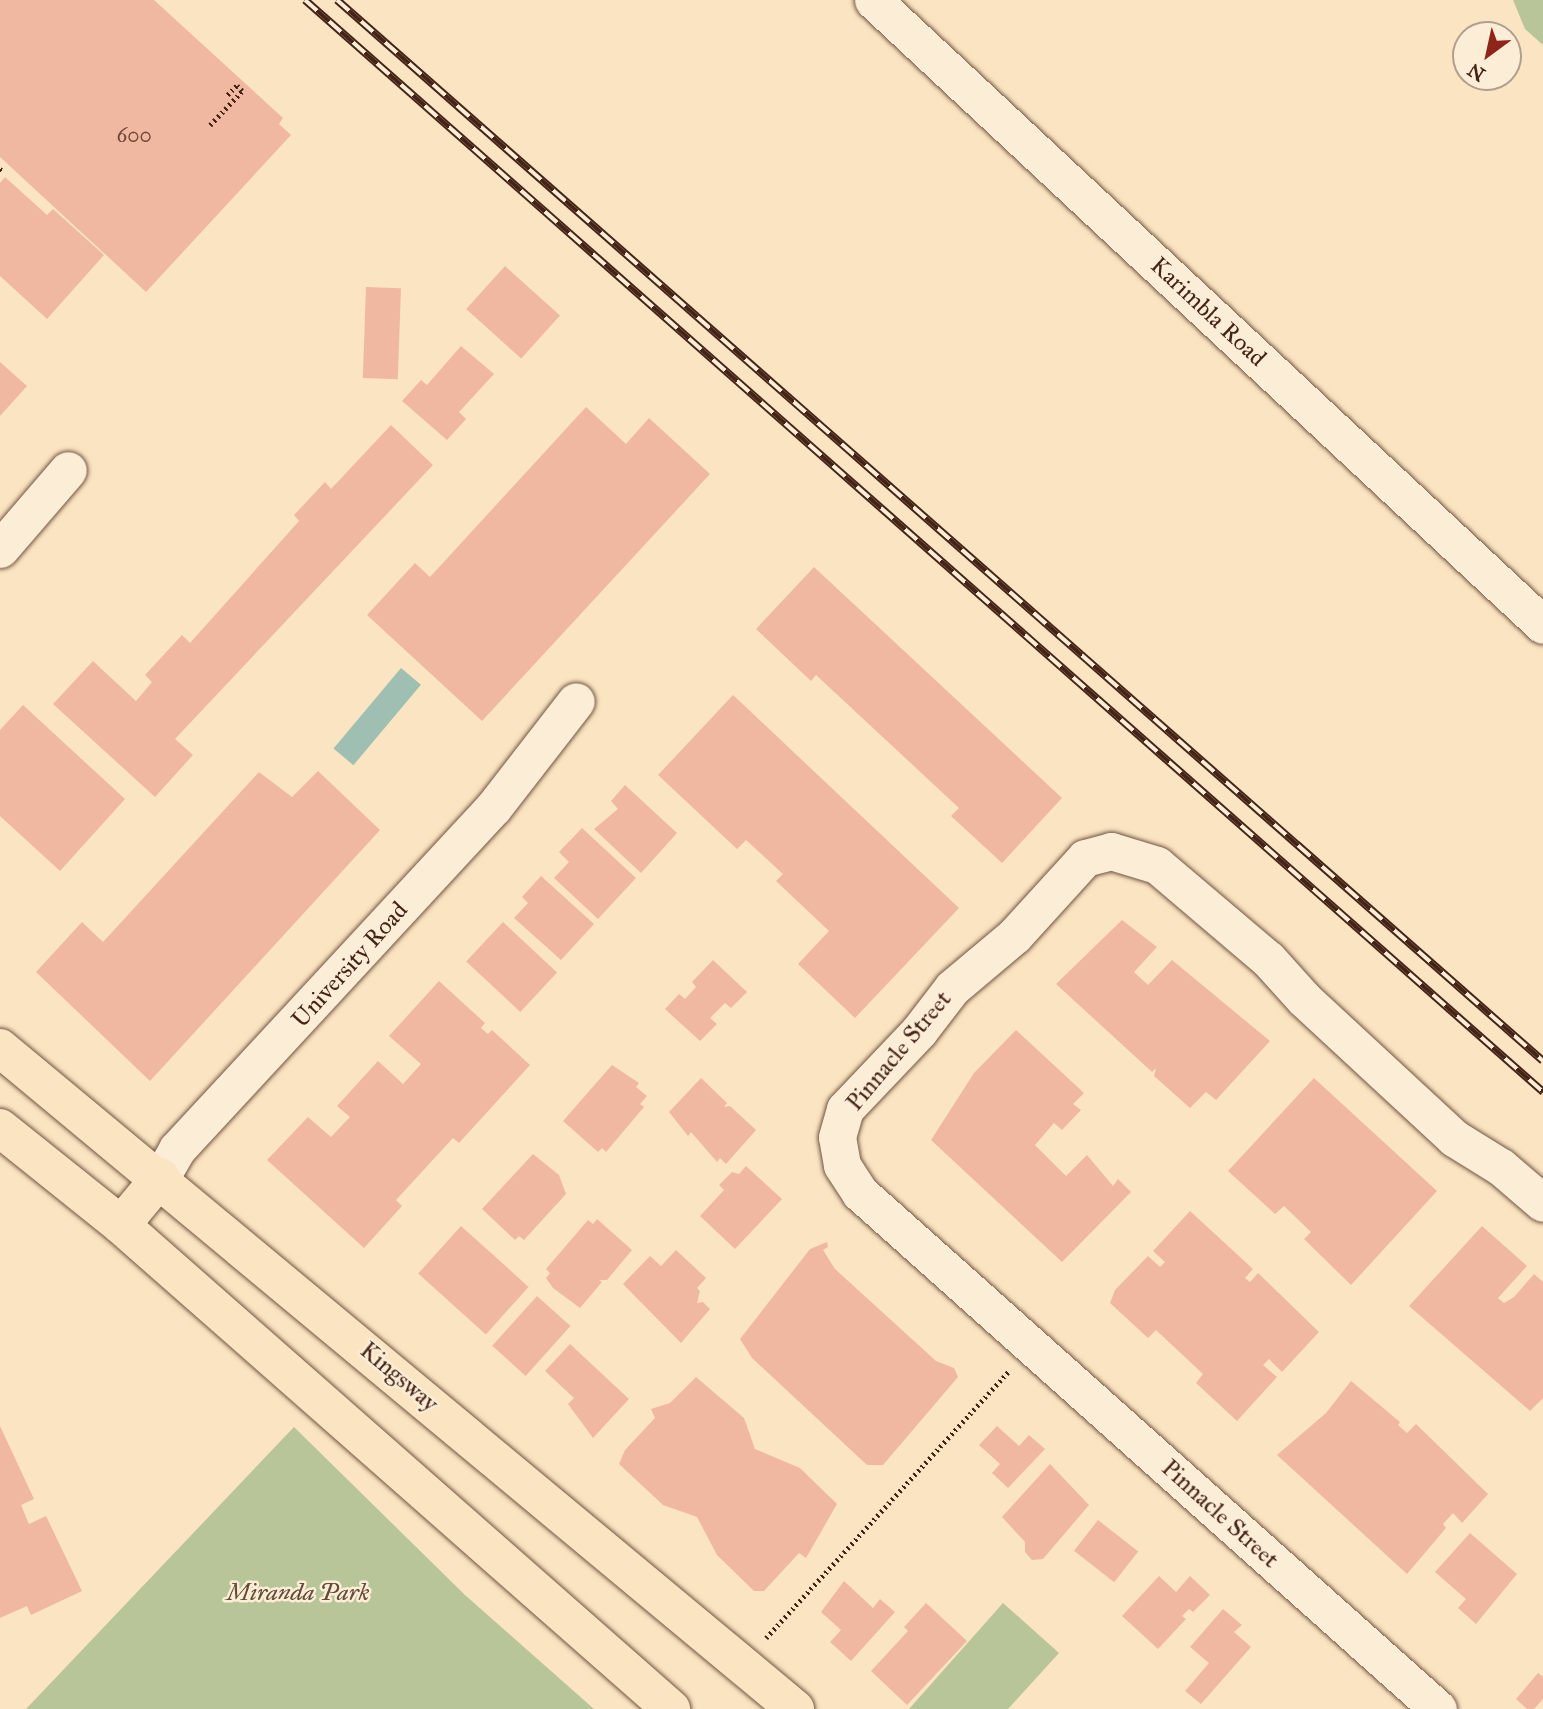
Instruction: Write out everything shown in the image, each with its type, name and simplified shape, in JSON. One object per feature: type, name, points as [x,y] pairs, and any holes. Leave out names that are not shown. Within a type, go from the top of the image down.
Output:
[{"type":"main road","name":"Kingsway","points":[[0,1048],[160,1177],[795,1709]]},
{"type":"main road","points":[[0,1128],[121,1225],[671,1709]]},
{"type":"main road","name":"University Road","points":[[121,1225],[160,1177]]},
{"type":"street","name":"Karimbla Road","points":[[873,0],[1543,625]]},
{"type":"street","points":[[0,549],[68,470]]},
{"type":"street","name":"University Road","points":[[160,1177],[177,1149],[493,808],[576,701]]},
{"type":"street","name":"Pinnacle Street","points":[[1438,1709],[860,1193],[842,1166],[837,1137],[845,1109],[919,1031],[952,988],[1014,936],[1085,858],[1111,851],[1157,865],[1268,959],[1304,999],[1454,1138],[1501,1167],[1543,1203]]},
{"type":"path","points":[[210,125],[242,91],[237,86],[228,95]]},
{"type":"path","points":[[766,1638],[1032,1346]]},
{"type":"green space","points":[[1513,0],[1543,0],[1543,45],[1525,29]]},
{"type":"green space","name":"Miranda Park","points":[[294,1427],[465,1595],[594,1709],[26,1709]]},
{"type":"green space","points":[[1003,1603],[1059,1653],[1008,1709],[909,1709]]},
{"type":"shaded area","points":[[401,668],[421,685],[353,765],[334,748]]},
{"type":"building","points":[[0,0],[154,0],[283,118],[279,124],[291,135],[146,292],[0,157]]},
{"type":"building","points":[[5,177],[47,215],[53,209],[104,255],[47,319],[0,276],[0,183]]},
{"type":"building","points":[[505,266],[560,316],[521,359],[466,309]]},
{"type":"building","points":[[366,287],[401,288],[398,379],[363,378]]},
{"type":"building","points":[[461,346],[494,374],[459,412],[466,419],[447,440],[402,401],[421,380],[427,385]]},
{"type":"building","points":[[0,362],[27,386],[0,416]]},
{"type":"building","points":[[586,407],[626,444],[649,418],[710,474],[482,721],[367,615],[415,563],[430,577]]},
{"type":"building","points":[[391,425],[433,465],[175,739],[193,755],[155,797],[53,704],[93,661],[136,701],[152,682],[145,675],[182,635],[190,643],[299,521],[294,515],[325,482],[331,489]]},
{"type":"building","points":[[814,567],[1062,798],[1002,863],[951,816],[959,808],[816,675],[811,681],[756,629]]},
{"type":"building","points":[[733,695],[959,908],[855,1018],[798,964],[829,931],[776,881],[783,874],[746,840],[737,849],[658,775]]},
{"type":"building","points":[[23,705],[125,799],[60,871],[0,816],[0,730]]},
{"type":"building","points":[[318,771],[380,830],[150,1081],[36,972],[82,922],[103,942],[259,772],[292,797]]},
{"type":"building","points":[[625,785],[677,833],[641,873],[594,829],[618,809],[611,801]]},
{"type":"building","points":[[582,828],[636,878],[598,919],[554,878],[569,862],[559,852]]},
{"type":"building","points":[[541,876],[594,924],[561,960],[514,918],[528,903],[522,897]]},
{"type":"building","points":[[1122,920],[1157,947],[1134,972],[1148,985],[1172,960],[1270,1041],[1216,1100],[1206,1092],[1190,1108],[1154,1076],[1156,1068],[1152,1072],[1056,984]]},
{"type":"building","points":[[503,922],[557,972],[520,1012],[466,961]]},
{"type":"building","points":[[713,960],[747,992],[731,1008],[725,1003],[710,1018],[717,1024],[700,1041],[665,1009],[679,994],[685,999],[696,987],[692,982]]},
{"type":"building","points":[[439,981],[485,1023],[481,1028],[488,1034],[492,1030],[530,1065],[459,1143],[453,1138],[396,1200],[402,1206],[364,1248],[267,1160],[308,1117],[331,1137],[350,1117],[337,1106],[378,1061],[403,1084],[421,1064],[389,1036]]},
{"type":"building","points":[[1016,1030],[1084,1093],[1073,1104],[1081,1110],[1062,1130],[1054,1123],[1035,1145],[1066,1176],[1087,1155],[1113,1186],[1118,1179],[1131,1192],[1062,1262],[931,1140],[974,1073]]},
{"type":"building","points":[[612,1065],[639,1083],[636,1087],[647,1096],[640,1104],[644,1107],[606,1152],[602,1148],[598,1152],[563,1121]]},
{"type":"building","points":[[701,1078],[727,1103],[724,1107],[730,1106],[756,1130],[726,1164],[720,1158],[717,1162],[691,1132],[688,1136],[669,1112]]},
{"type":"building","points":[[1314,1078],[1437,1191],[1351,1285],[1304,1239],[1311,1232],[1284,1206],[1275,1214],[1228,1171]]},
{"type":"building","points":[[533,1154],[559,1175],[566,1194],[524,1240],[519,1236],[515,1240],[482,1209]]},
{"type":"building","points":[[746,1166],[782,1199],[735,1249],[700,1216],[724,1190],[719,1185],[732,1172],[739,1174]]},
{"type":"building","points":[[1190,1211],[1253,1269],[1245,1278],[1250,1282],[1258,1273],[1319,1332],[1282,1372],[1269,1359],[1263,1365],[1277,1377],[1237,1421],[1196,1383],[1203,1374],[1156,1330],[1148,1338],[1110,1303],[1115,1290],[1148,1256],[1160,1267],[1165,1262],[1153,1251]]},
{"type":"building","points":[[597,1219],[632,1250],[607,1280],[599,1280],[602,1282],[580,1308],[553,1288],[546,1278],[550,1273],[546,1269],[588,1220],[593,1224]]},
{"type":"building","points":[[461,1226],[529,1287],[486,1334],[418,1274]]},
{"type":"building","points":[[1482,1226],[1527,1266],[1498,1298],[1504,1303],[1514,1297],[1534,1274],[1543,1282],[1543,1398],[1530,1411],[1409,1306]]},
{"type":"building","points":[[827,1242],[828,1247],[823,1250],[835,1269],[936,1361],[954,1368],[958,1377],[883,1465],[867,1465],[752,1358],[740,1339],[810,1249]]},
{"type":"building","points":[[676,1250],[706,1278],[697,1288],[700,1291],[697,1303],[703,1302],[710,1309],[681,1343],[623,1284],[650,1256],[661,1266]]},
{"type":"building","points":[[537,1296],[570,1326],[526,1376],[492,1346]]},
{"type":"building","points":[[570,1344],[629,1399],[593,1438],[568,1404],[574,1398],[545,1371]]},
{"type":"building","points":[[696,1377],[744,1418],[755,1449],[800,1468],[837,1504],[806,1558],[799,1553],[764,1591],[754,1591],[717,1555],[697,1517],[663,1505],[619,1464],[625,1450],[655,1418],[651,1409],[670,1403]]},
{"type":"building","points":[[1351,1381],[1400,1422],[1398,1425],[1407,1433],[1416,1424],[1488,1494],[1462,1523],[1453,1513],[1443,1524],[1446,1528],[1407,1574],[1277,1455],[1326,1413]]},
{"type":"building","points":[[0,1426],[34,1499],[21,1505],[29,1524],[46,1516],[82,1591],[31,1615],[27,1606],[0,1618]]},
{"type":"building","points":[[997,1426],[1019,1446],[1029,1435],[1045,1449],[1008,1488],[992,1473],[1000,1464],[979,1445]]},
{"type":"building","points":[[1050,1464],[1089,1505],[1043,1559],[1032,1560],[1025,1552],[1025,1542],[1002,1517]]},
{"type":"building","points":[[1098,1520],[1138,1551],[1114,1582],[1074,1551]]},
{"type":"building","points":[[1470,1533],[1517,1574],[1476,1624],[1458,1608],[1466,1599],[1435,1572]]},
{"type":"building","points":[[1159,1576],[1176,1592],[1190,1576],[1210,1595],[1193,1612],[1189,1609],[1182,1616],[1186,1619],[1158,1649],[1122,1616]]},
{"type":"building","points":[[844,1581],[873,1608],[880,1599],[895,1612],[851,1661],[830,1642],[841,1630],[821,1612]]},
{"type":"building","points":[[926,1603],[967,1641],[907,1705],[871,1671],[908,1631],[904,1627]]},
{"type":"building","points":[[1223,1609],[1242,1625],[1234,1632],[1251,1647],[1201,1704],[1185,1691],[1209,1663],[1190,1647]]},
{"type":"building","points":[[1538,1673],[1543,1677],[1543,1699],[1534,1709],[1527,1709],[1516,1699]]},
{"type":"railway","points":[[305,0],[1543,1092]]},
{"type":"railway","points":[[337,0],[1543,1061]]}]
